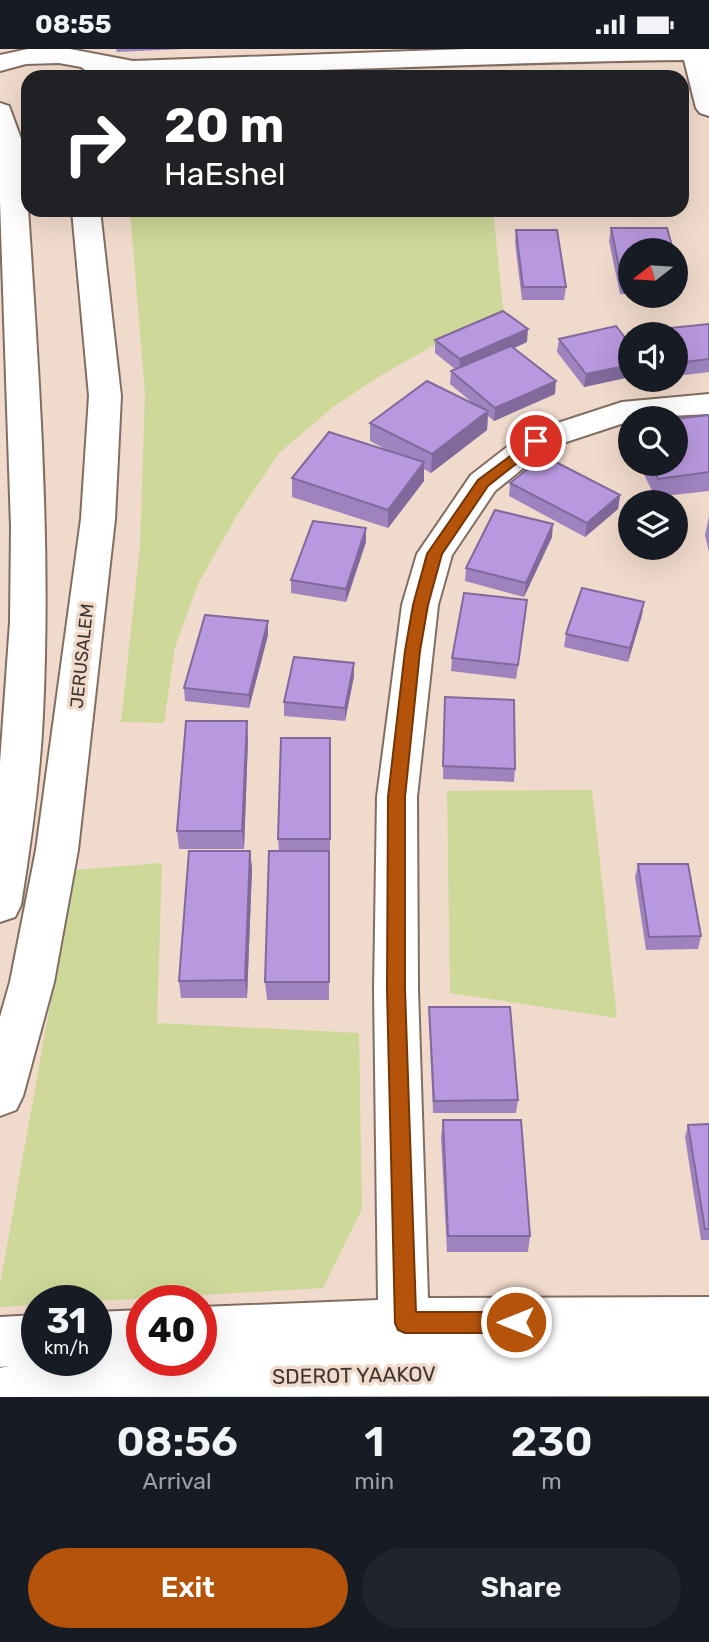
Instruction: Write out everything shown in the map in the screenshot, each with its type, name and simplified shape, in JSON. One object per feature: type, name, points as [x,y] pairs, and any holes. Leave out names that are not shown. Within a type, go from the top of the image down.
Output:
[{"type":"street","points":[[3,59],[44,53],[134,68],[240,66],[417,54],[699,51],[709,108]]},
{"type":"street","points":[[218,70],[240,66]]},
{"type":"street","points":[[0,905],[11,850],[19,780],[26,654],[13,513],[25,443],[11,147],[0,109],[21,112]]},
{"type":"street","name":"JERUSALEM","points":[[0,1096],[32,982],[58,850],[98,519],[105,396],[87,217]]},
{"type":"street","points":[[405,1385],[396,990],[397,797],[420,605],[435,554],[483,483],[536,441],[622,412],[709,404]]},
{"type":"street","points":[[0,466],[25,443]]},
{"type":"street","points":[[217,1331],[405,1323],[709,1322]]},
{"type":"street","points":[[0,1342],[21,1341]]},
{"type":"street","name":"SDEROT YAAKOV","points":[[112,1349],[126,1360]]},
{"type":"street","name":"SDEROT YAAKOV","points":[[217,1374],[405,1385],[709,1370]]},
{"type":"street","name":"SDEROT YAAKOV","points":[[0,1394],[126,1373]]},
{"type":"green space","points":[[131,217],[494,217],[504,317],[438,343],[380,376],[333,407],[279,453],[237,515],[198,584],[175,647],[164,723],[121,722],[140,546],[145,394]]},
{"type":"green space","points":[[592,790],[617,1018],[450,993],[447,791]]},
{"type":"green space","points":[[162,863],[157,1023],[359,1033],[362,1209],[323,1288],[217,1294],[217,1285],[126,1285],[126,1299],[112,1300],[112,1285],[21,1285],[21,1306],[0,1307],[0,1285],[74,870]]},
{"type":"building","points":[[611,228],[667,228],[670,238],[618,238],[618,262]]},
{"type":"building","points":[[516,230],[557,230],[566,287],[523,287]]},
{"type":"building","points":[[503,311],[528,329],[460,359],[435,340]]},
{"type":"building","points":[[709,324],[709,359],[688,362],[688,326]]},
{"type":"building","points":[[616,326],[618,367],[586,374],[559,339]]},
{"type":"building","points":[[511,346],[556,381],[495,408],[451,371]]},
{"type":"building","points":[[427,381],[488,411],[432,454],[370,423]]},
{"type":"building","points":[[709,415],[709,472],[688,475],[688,418]]},
{"type":"building","points":[[329,432],[424,462],[388,510],[292,478]]},
{"type":"building","points":[[544,456],[618,494],[618,497],[587,523],[510,483]]},
{"type":"building","points":[[657,476],[680,476],[658,479]]},
{"type":"building","points":[[495,510],[553,524],[526,583],[466,568]]},
{"type":"building","points":[[313,521],[366,528],[346,589],[291,580]]},
{"type":"building","points":[[582,588],[644,602],[630,648],[566,634]]},
{"type":"building","points":[[464,593],[527,600],[518,665],[452,658]]},
{"type":"building","points":[[205,615],[268,621],[249,695],[184,688]]},
{"type":"building","points":[[294,657],[354,663],[345,708],[284,702]]},
{"type":"building","points":[[445,697],[514,700],[515,769],[443,766]]},
{"type":"building","points":[[186,721],[247,721],[242,831],[177,831]]},
{"type":"building","points":[[281,738],[330,738],[330,839],[278,839]]},
{"type":"building","points":[[189,851],[250,851],[245,980],[179,981]]},
{"type":"building","points":[[269,851],[329,851],[329,982],[265,982]]},
{"type":"building","points":[[638,864],[688,864],[701,936],[649,937]]},
{"type":"building","points":[[429,1007],[510,1007],[518,1100],[434,1101]]},
{"type":"building","points":[[443,1120],[521,1120],[530,1236],[448,1236]]},
{"type":"building","points":[[709,1124],[709,1229],[705,1229],[688,1125]]},
{"type":"route","points":[[516,1322],[405,1323],[396,990],[397,797],[420,605],[435,554],[483,483],[536,441]]}]
